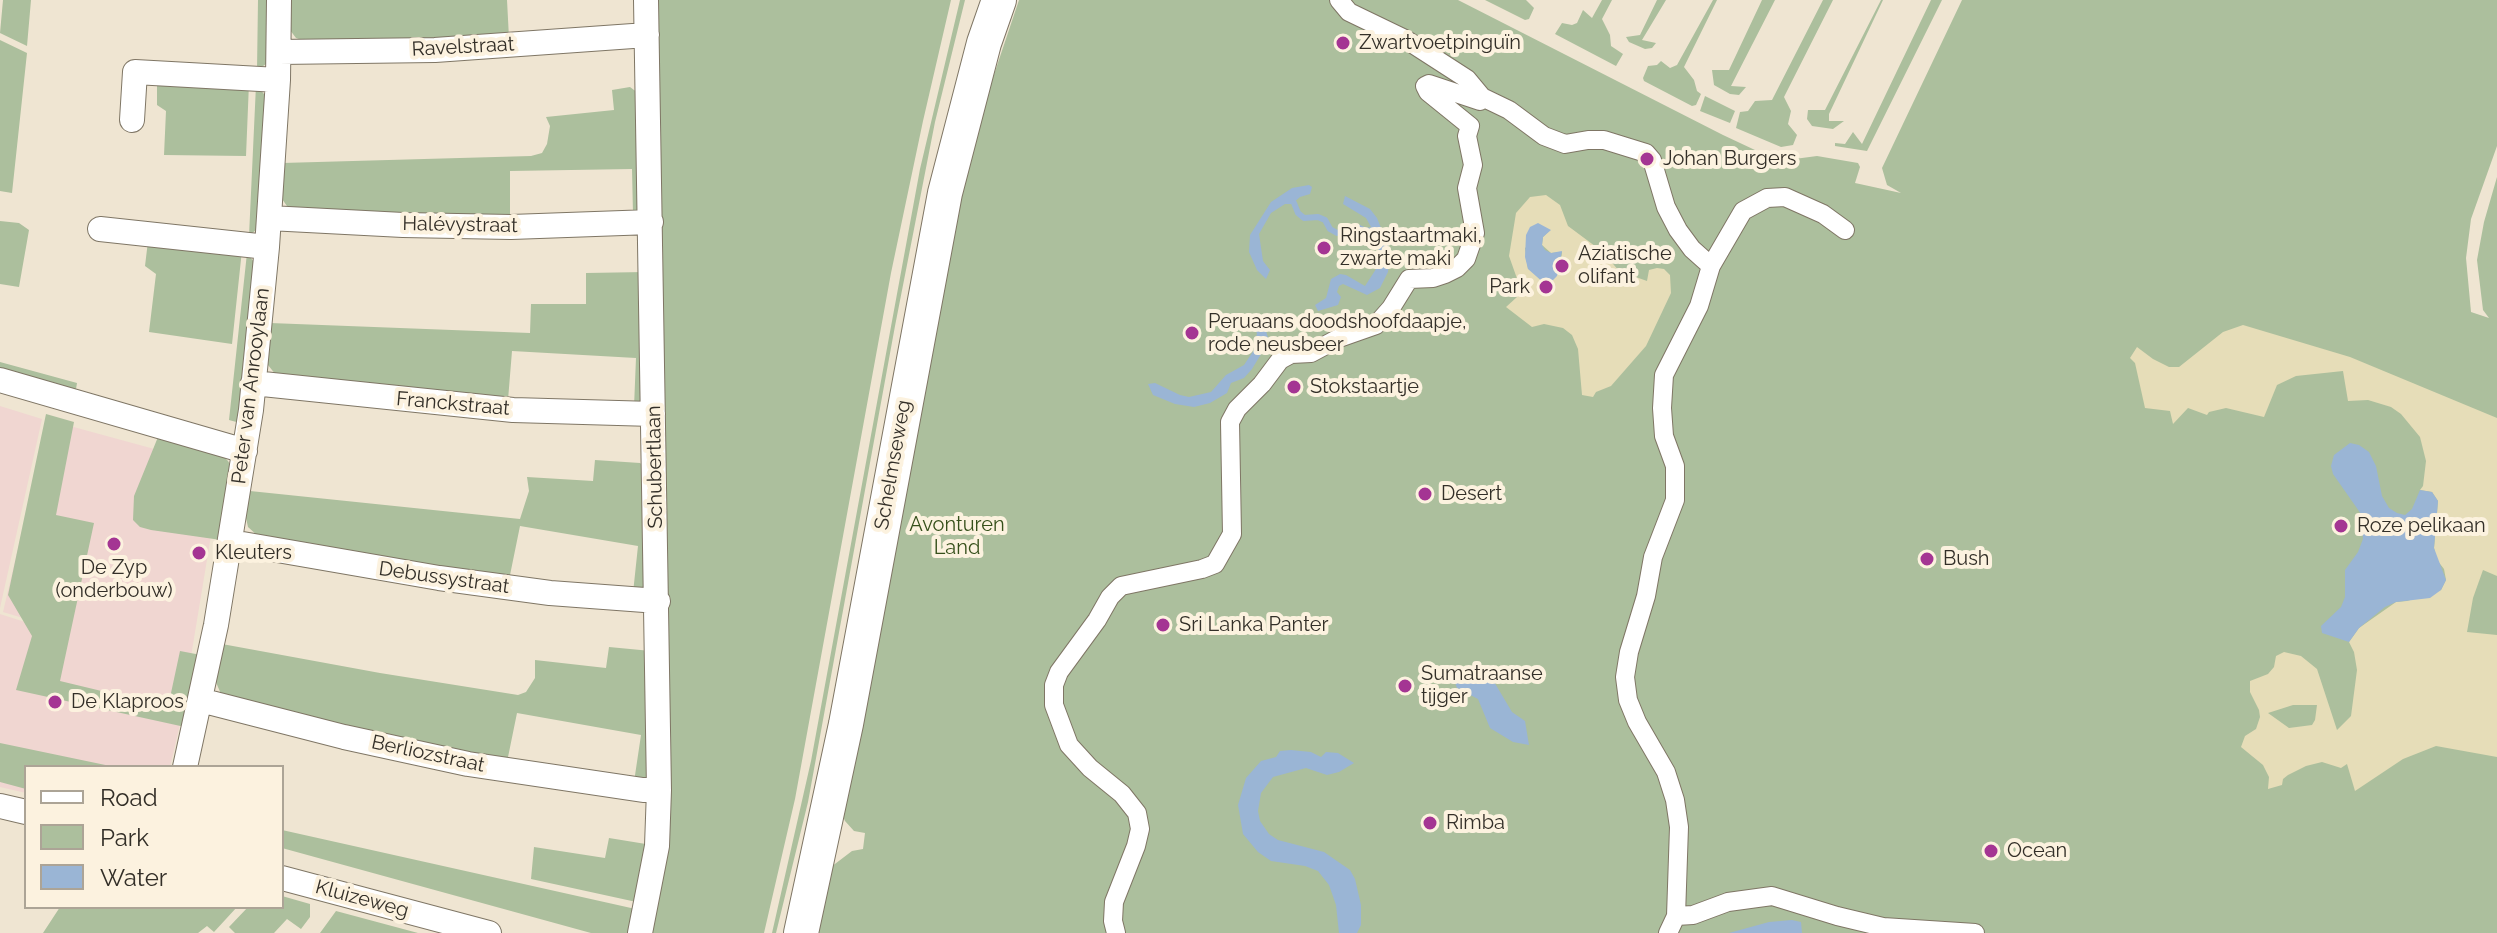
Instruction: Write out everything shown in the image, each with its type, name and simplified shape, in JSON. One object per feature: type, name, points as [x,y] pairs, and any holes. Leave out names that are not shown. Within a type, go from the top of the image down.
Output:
[{"type":"main road","name":"Schelmseweg","points":[[801,933],[846,724],[945,193],[984,43],[999,0]]},
{"type":"street","name":"Peter van Anrooylaan","points":[[185,765],[231,542],[245,451],[267,247],[278,80],[279,0]]},
{"type":"street","name":"Schubertlaan","points":[[640,933],[657,846],[659,790],[646,0]]},
{"type":"street","points":[[1339,0],[1349,12],[1405,39],[1467,79],[1482,97],[1509,110],[1544,136],[1565,144],[1604,140],[1646,153],[1652,160],[1666,207],[1678,230],[1692,249],[1711,266]]},
{"type":"street","name":"Ravelstraat","points":[[279,52],[435,50],[647,35]]},
{"type":"street","points":[[132,120],[135,72],[278,80]]},
{"type":"street","points":[[1116,933],[1114,902],[1136,846],[1140,829],[1137,813],[1122,794],[1083,762],[1069,745],[1054,705],[1054,685],[1059,672],[1110,597],[1121,586],[1215,564],[1232,534],[1230,422],[1237,409],[1280,360],[1291,354],[1311,353],[1339,338],[1376,325],[1409,279],[1445,274],[1466,259],[1475,233],[1467,188],[1473,165],[1467,136],[1470,126],[1428,92],[1425,86],[1429,84],[1480,101],[1482,97]]},
{"type":"street","points":[[1845,230],[1823,214],[1785,197],[1767,198],[1743,211],[1711,266],[1699,306],[1664,375],[1664,436],[1675,466],[1675,500],[1653,557],[1646,596],[1629,652],[1625,677],[1628,700],[1666,772],[1675,800],[1679,827],[1672,925],[1728,902],[1772,896],[1883,927],[1975,933]]},
{"type":"street","name":"Halévystraat","points":[[269,218],[511,227],[651,222]]},
{"type":"street","points":[[100,229],[267,247]]},
{"type":"street","points":[[0,380],[245,451]]},
{"type":"street","name":"Franckstraat","points":[[253,383],[513,410],[653,414]]},
{"type":"street","name":"Debussystraat","points":[[231,542],[439,578],[550,593],[658,601]]},
{"type":"street","name":"Berliozstraat","points":[[200,700],[344,737],[468,764],[659,790]]},
{"type":"street","points":[[0,806],[24,812]]},
{"type":"street","name":"Kluizeweg","points":[[284,879],[489,933]]},
{"type":"shaded area","points":[[0,406],[42,419],[0,608]]},
{"type":"shaded area","name":"De Zyp (onderbouw)","points":[[48,420],[213,465],[221,475],[181,717],[42,682],[56,628],[3,612]]},
{"type":"shaded area","name":"De Klaproos","points":[[0,614],[50,630],[39,683],[181,720],[170,765],[24,765],[24,793],[0,787]]},
{"type":"green space","points":[[3,0],[31,0],[27,46],[0,33]]},
{"type":"green space","points":[[258,0],[274,0],[266,64],[257,70]]},
{"type":"green space","points":[[287,0],[507,0],[509,38],[307,42],[296,38],[287,26]]},
{"type":"green space","points":[[652,0],[951,0],[891,273],[795,799],[764,933],[644,933],[662,846]]},
{"type":"green space","points":[[960,0],[965,0],[935,122],[895,326],[808,802],[776,933],[772,933],[811,761],[920,169]]},
{"type":"green space","name":"Avonturen Land","points":[[1019,0],[1458,0],[1772,158],[1787,160],[1817,156],[1858,163],[1860,167],[1855,183],[1901,193],[1887,185],[1882,168],[1962,0],[2497,0],[2497,146],[2471,219],[2466,258],[2471,312],[2489,318],[2483,310],[2477,260],[2497,177],[2497,933],[812,933],[827,870],[852,851],[863,849],[865,833],[854,831],[840,809],[966,158]]},
{"type":"green space","points":[[1485,0],[1526,0],[1534,8],[1529,19],[1525,20]]},
{"type":"green space","points":[[1602,0],[1612,0],[1602,19],[1610,35],[1611,46],[1623,54],[1616,66],[1555,34],[1562,23],[1577,23],[1583,10],[1592,18]]},
{"type":"green space","points":[[1657,0],[1666,0],[1642,40],[1656,43],[1652,48],[1645,49],[1629,42],[1626,37],[1640,35]]},
{"type":"green space","points":[[1713,0],[1717,0],[1684,67],[1701,94],[1696,105],[1692,106],[1643,78],[1648,66],[1661,61],[1670,68],[1677,65]]},
{"type":"green space","points":[[1762,0],[1775,0],[1731,86],[1746,87],[1739,95],[1730,94],[1714,85],[1712,70],[1729,70]]},
{"type":"green space","points":[[1823,0],[1833,0],[1784,97],[1791,111],[1788,124],[1797,135],[1793,145],[1781,147],[1736,128],[1740,112],[1748,111],[1755,101],[1772,100]]},
{"type":"green space","points":[[1881,0],[1829,114],[1829,121],[1844,121],[1833,129],[1812,126],[1807,119],[1808,110],[1825,110]]},
{"type":"green space","points":[[1931,0],[1942,0],[1867,151],[1835,146],[1835,143],[1845,144],[1853,132],[1862,144]]},
{"type":"green space","points":[[0,40],[27,53],[12,193],[0,191]]},
{"type":"green space","points":[[157,78],[249,83],[246,156],[164,155],[166,111],[157,105]]},
{"type":"green space","points":[[256,85],[266,100],[257,229],[249,236]]},
{"type":"green space","points":[[630,87],[638,93],[645,208],[633,214],[632,169],[510,171],[510,218],[289,209],[280,196],[282,163],[531,156],[542,153],[550,126],[546,117],[614,110],[612,90]]},
{"type":"green space","points":[[1705,96],[1735,111],[1730,123],[1700,111]]},
{"type":"green space","points":[[0,221],[19,223],[29,230],[19,287],[0,284]]},
{"type":"green space","points":[[148,241],[242,250],[232,344],[149,332],[156,274],[145,266]]},
{"type":"green space","points":[[247,253],[254,262],[240,423],[229,420]]},
{"type":"green space","points":[[645,272],[647,406],[634,407],[636,358],[512,351],[508,400],[276,375],[268,365],[270,323],[530,333],[531,304],[586,304],[586,273]]},
{"type":"green space","points":[[0,362],[77,383],[76,389],[0,368]]},
{"type":"green space","points":[[46,414],[74,422],[56,515],[94,523],[60,681],[168,707],[180,651],[201,655],[185,727],[16,690],[32,636],[8,595]]},
{"type":"green space","points":[[158,437],[224,457],[228,461],[231,466],[221,540],[151,530],[140,527],[133,520],[134,496]]},
{"type":"green space","points":[[595,460],[640,463],[646,468],[650,589],[633,593],[638,546],[520,526],[509,580],[259,537],[248,527],[246,518],[250,491],[520,519],[529,491],[527,477],[593,481]]},
{"type":"green space","points":[[222,644],[518,695],[526,692],[535,678],[535,660],[606,668],[609,647],[651,651],[652,778],[634,782],[641,735],[517,713],[507,762],[347,729],[221,694],[215,680]]},
{"type":"green space","points":[[0,743],[105,765],[24,765],[24,788],[0,782]]},
{"type":"green space","points":[[284,830],[640,910],[635,933],[591,933],[284,849]]},
{"type":"green space","points":[[609,838],[652,845],[641,903],[531,879],[534,847],[605,858]]},
{"type":"green space","points":[[284,897],[310,904],[310,917],[301,929],[287,919],[274,933],[235,933],[229,927],[246,909],[284,909]]},
{"type":"green space","points":[[59,909],[235,909],[214,932],[207,926],[198,933],[43,933]]},
{"type":"green space","points":[[336,911],[418,933],[320,933]]},
{"type":"sand","points":[[1546,195],[1560,205],[1568,226],[1603,252],[1619,271],[1647,281],[1649,270],[1664,269],[1670,275],[1671,293],[1646,346],[1611,386],[1596,392],[1593,397],[1582,395],[1578,349],[1572,335],[1563,328],[1544,324],[1532,327],[1506,307],[1517,297],[1520,287],[1509,256],[1516,213],[1530,197]],"holes":[[[1550,230],[1543,237],[1542,245],[1551,253],[1562,252],[1560,269],[1528,269],[1525,248]]]},
{"type":"sand","points":[[2243,325],[2350,357],[2497,418],[2497,576],[2483,570],[2473,598],[2467,632],[2497,635],[2497,757],[2436,746],[2403,759],[2355,791],[2347,764],[2341,768],[2322,762],[2288,775],[2282,785],[2268,789],[2269,777],[2263,765],[2241,747],[2245,736],[2256,729],[2260,717],[2250,692],[2250,681],[2268,674],[2274,667],[2276,656],[2284,652],[2301,656],[2317,669],[2337,730],[2351,716],[2357,670],[2349,642],[2359,628],[2396,602],[2441,590],[2446,580],[2434,548],[2438,501],[2432,492],[2420,490],[2426,461],[2420,437],[2391,407],[2368,400],[2348,401],[2343,371],[2296,376],[2277,385],[2264,417],[2226,408],[2207,415],[2188,408],[2173,424],[2170,411],[2145,408],[2135,363],[2130,358],[2137,347],[2169,367],[2179,367],[2223,332]],"holes":[[[2293,705],[2317,705],[2312,725],[2289,728],[2268,713]]]},
{"type":"water","points":[[1312,187],[1310,194],[1271,213],[1259,234],[1263,261],[1270,270],[1266,279],[1257,270],[1249,252],[1250,235],[1271,202],[1292,188]]},
{"type":"water","points":[[1345,196],[1370,209],[1377,218],[1390,250],[1388,272],[1380,288],[1367,295],[1343,284],[1339,286],[1337,292],[1341,297],[1338,305],[1318,311],[1315,305],[1326,298],[1331,279],[1340,274],[1346,275],[1365,286],[1378,266],[1380,256],[1376,236],[1366,218],[1343,204]]},
{"type":"water","points":[[1538,223],[1551,230],[1543,237],[1545,250],[1551,253],[1562,251],[1557,276],[1545,284],[1528,269],[1525,257],[1526,235],[1530,227]]},
{"type":"water","points":[[1254,314],[1264,324],[1269,341],[1252,369],[1244,378],[1231,383],[1227,393],[1210,403],[1194,407],[1175,404],[1153,395],[1148,384],[1155,383],[1189,397],[1211,392],[1226,375],[1244,365],[1254,350],[1257,333],[1246,321]]},
{"type":"water","points":[[2350,443],[2369,452],[2376,466],[2382,496],[2389,508],[2397,513],[2405,515],[2412,509],[2420,490],[2432,492],[2438,501],[2434,548],[2446,580],[2441,590],[2430,598],[2396,602],[2385,607],[2359,628],[2349,642],[2322,633],[2321,626],[2341,607],[2345,597],[2345,570],[2363,539],[2361,514],[2333,474],[2331,466],[2334,455]]},
{"type":"water","points":[[1465,668],[1479,668],[1490,675],[1512,712],[1525,721],[1529,745],[1513,742],[1490,728],[1478,699],[1457,688],[1454,680]]},
{"type":"water","points":[[1280,751],[1311,752],[1321,757],[1326,752],[1338,753],[1354,763],[1327,775],[1306,768],[1273,777],[1261,793],[1258,811],[1260,821],[1269,834],[1278,840],[1324,852],[1350,870],[1361,905],[1361,925],[1357,933],[1339,933],[1336,905],[1329,885],[1318,871],[1271,861],[1258,852],[1243,834],[1238,805],[1246,778],[1261,761],[1276,757]]},
{"type":"water","points":[[1769,922],[1801,922],[1802,933],[1729,933]]},
{"type":"waterway","points":[[1294,203],[1304,218],[1325,220],[1330,229],[1337,233],[1357,227],[1373,230]]},
{"type":"place","name":"Zwartvoetpinguïn","points":[[1343,43]]},
{"type":"place","name":"Johan Burgers","points":[[1647,159]]},
{"type":"place","name":"Ringstaartmaki, zwarte maki","points":[[1324,248]]},
{"type":"place","name":"Aziatische olifant","points":[[1562,266]]},
{"type":"place","name":"Park","points":[[1546,287]]},
{"type":"place","name":"Peruaans doodshoofdaapje, rode neusbeer","points":[[1192,333]]},
{"type":"place","name":"Stokstaartje","points":[[1294,387]]},
{"type":"place","name":"Desert","points":[[1425,494]]},
{"type":"place","name":"Roze pelikaan","points":[[2341,526]]},
{"type":"place","name":"De Zyp (onderbouw)","points":[[114,544]]},
{"type":"place","name":"Kleuters","points":[[199,553]]},
{"type":"place","name":"Bush","points":[[1927,559]]},
{"type":"place","name":"Sri Lanka Panter","points":[[1163,625]]},
{"type":"place","name":"Sumatraanse tijger","points":[[1405,686]]},
{"type":"place","name":"De Klaproos","points":[[55,702]]},
{"type":"place","name":"Rimba","points":[[1430,823]]},
{"type":"place","name":"Ocean","points":[[1991,851]]}]
